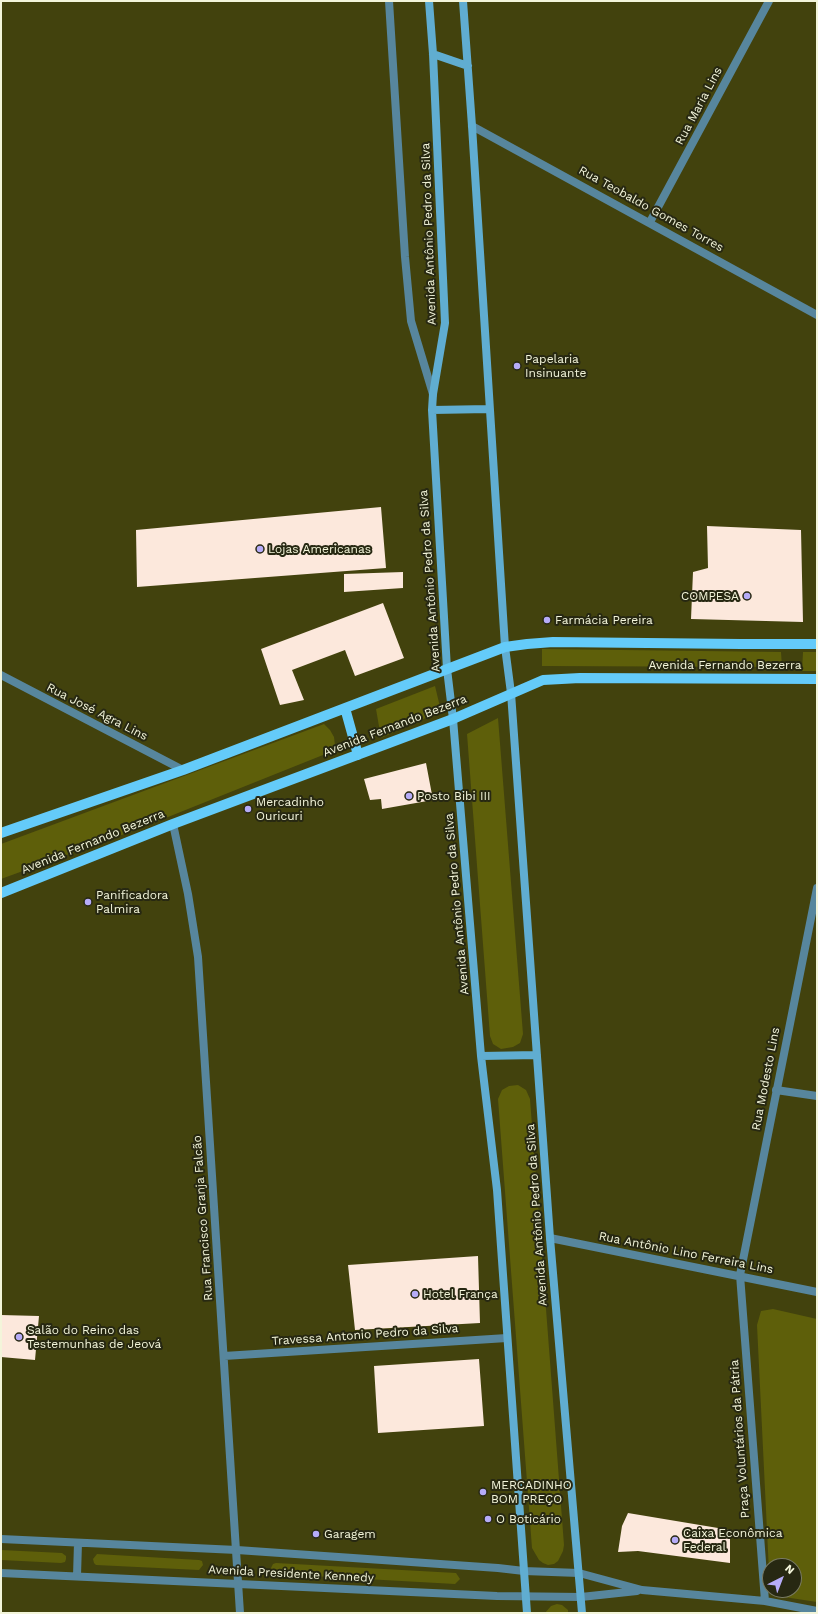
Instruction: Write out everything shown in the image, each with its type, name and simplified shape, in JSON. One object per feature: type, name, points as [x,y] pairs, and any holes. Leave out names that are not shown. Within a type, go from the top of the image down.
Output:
[{"type":"main road","name":"Avenida Antônio Pedro da Silva","points":[[429,1],[433,54],[445,323],[433,394],[432,410],[447,669],[453,719],[481,1056],[496,1190],[513,1405],[527,1613]]},
{"type":"main road","name":"Avenida Antônio Pedro da Silva","points":[[463,1],[505,648],[511,693],[550,1238],[582,1613]]},
{"type":"main road","points":[[433,54],[468,66]]},
{"type":"main road","points":[[432,410],[489,409]]},
{"type":"main road","name":"Avenida Fernando Bezerra","points":[[1,833],[183,770],[505,648],[527,644],[553,642],[817,644]]},
{"type":"main road","name":"Avenida Fernando Bezerra","points":[[1,893],[173,824],[453,719],[543,680],[556,678],[817,679]]},
{"type":"main road","points":[[345,708],[358,755]]},
{"type":"main road","points":[[481,1056],[537,1055]]},
{"type":"street","points":[[389,1],[405,258],[411,321],[433,394]]},
{"type":"street","name":"Rua Maria Lins","points":[[650,222],[769,1]]},
{"type":"street","name":"Rua Teobaldo Gomes Torres","points":[[472,126],[650,222],[817,315]]},
{"type":"street","name":"Rua José Agra Lins","points":[[1,675],[183,770]]},
{"type":"street","name":"Rua Francisco Granja Falcão","points":[[173,824],[188,894],[198,957],[240,1613]]},
{"type":"street","name":"Rua Modesto Lins","points":[[740,1275],[817,888]]},
{"type":"street","points":[[776,1090],[817,1096]]},
{"type":"street","name":"Rua Antônio Lino Ferreira Lins","points":[[550,1238],[740,1275],[817,1292]]},
{"type":"street","name":"Praça Voluntários da Pátria","points":[[740,1275],[765,1601]]},
{"type":"street","name":"Travessa Antonio Pedro da Silva","points":[[224,1356],[507,1338]]},
{"type":"street","name":"Avenida Presidente Kennedy","points":[[1,1539],[237,1550],[524,1571],[579,1573],[642,1590]]},
{"type":"street","points":[[76,1576],[78,1543]]},
{"type":"street","name":"Avenida Presidente Kennedy","points":[[1,1573],[497,1596],[526,1595],[581,1597],[642,1590]]},
{"type":"street","points":[[642,1590],[765,1601],[817,1611]]},
{"type":"shaded area","points":[[542,649],[781,652],[782,667],[542,666]]},
{"type":"shaded area","points":[[803,652],[817,652],[817,671],[802,671]]},
{"type":"shaded area","points":[[435,686],[441,711],[381,738],[376,709]]},
{"type":"shaded area","points":[[498,718],[523,1034],[520,1043],[513,1047],[501,1049],[493,1044],[490,1036],[467,734]]},
{"type":"shaded area","points":[[324,724],[334,737],[335,745],[333,751],[138,829],[1,879],[1,844]]},
{"type":"shaded area","points":[[518,1085],[526,1090],[530,1099],[564,1545],[558,1561],[554,1564],[548,1565],[539,1560],[532,1548],[498,1099],[502,1090],[509,1086]]},
{"type":"shaded area","points":[[773,1309],[817,1319],[817,1602],[791,1598],[802,1598],[802,1558],[768,1558],[757,1325],[761,1311]]},
{"type":"shaded area","points":[[1,1550],[62,1553],[66,1556],[66,1559],[65,1562],[61,1563],[1,1560]]},
{"type":"shaded area","points":[[97,1554],[199,1560],[202,1561],[203,1565],[199,1570],[96,1565],[93,1559]]},
{"type":"shaded area","points":[[273,1564],[456,1573],[460,1579],[455,1584],[276,1574],[271,1568]]},
{"type":"shaded area","points":[[557,1604],[562,1605],[568,1610],[568,1613],[545,1613],[551,1606]]},
{"type":"building","name":"Lojas Americanas","points":[[381,507],[386,568],[137,587],[136,530]]},
{"type":"building","name":"COMPESA","points":[[707,526],[801,530],[803,622],[691,619],[693,572],[708,568]]},
{"type":"building","points":[[403,572],[403,588],[344,592],[344,574]]},
{"type":"building","points":[[383,603],[404,658],[355,676],[345,650],[292,670],[304,700],[280,705],[261,649]]},
{"type":"building","name":"Posto Bibi III","points":[[426,763],[433,800],[382,809],[381,799],[370,800],[364,779]]},
{"type":"building","name":"Hotel França","points":[[478,1256],[480,1323],[355,1330],[348,1265]]},
{"type":"building","name":"Salão do Reino das Testemunhas de Jeová","points":[[1,1315],[39,1316],[35,1360],[1,1357]]},
{"type":"building","points":[[479,1359],[484,1426],[378,1433],[374,1366]]},
{"type":"building","name":"Caixa Econômica Federal","points":[[628,1513],[730,1530],[730,1563],[638,1551],[618,1552],[622,1526]]},
{"type":"place","name":"Papelaria Insinuante","points":[[517,366]]},
{"type":"place","name":"Lojas Americanas","points":[[260,549]]},
{"type":"place","name":"COMPESA","points":[[747,596]]},
{"type":"place","name":"Farmácia Pereira","points":[[547,620]]},
{"type":"place","name":"Posto Bibi III","points":[[409,796]]},
{"type":"place","name":"Mercadinho Ouricuri","points":[[248,809]]},
{"type":"place","name":"Panificadora Palmira","points":[[88,902]]},
{"type":"place","name":"Hotel França","points":[[415,1294]]},
{"type":"place","name":"Salão do Reino das Testemunhas de Jeová","points":[[19,1337]]},
{"type":"place","name":"MERCADINHO BOM PREÇO","points":[[483,1492]]},
{"type":"place","name":"O Boticário","points":[[488,1519]]},
{"type":"place","name":"Garagem","points":[[316,1534]]},
{"type":"place","name":"Caixa Econômica Federal","points":[[675,1540]]}]
